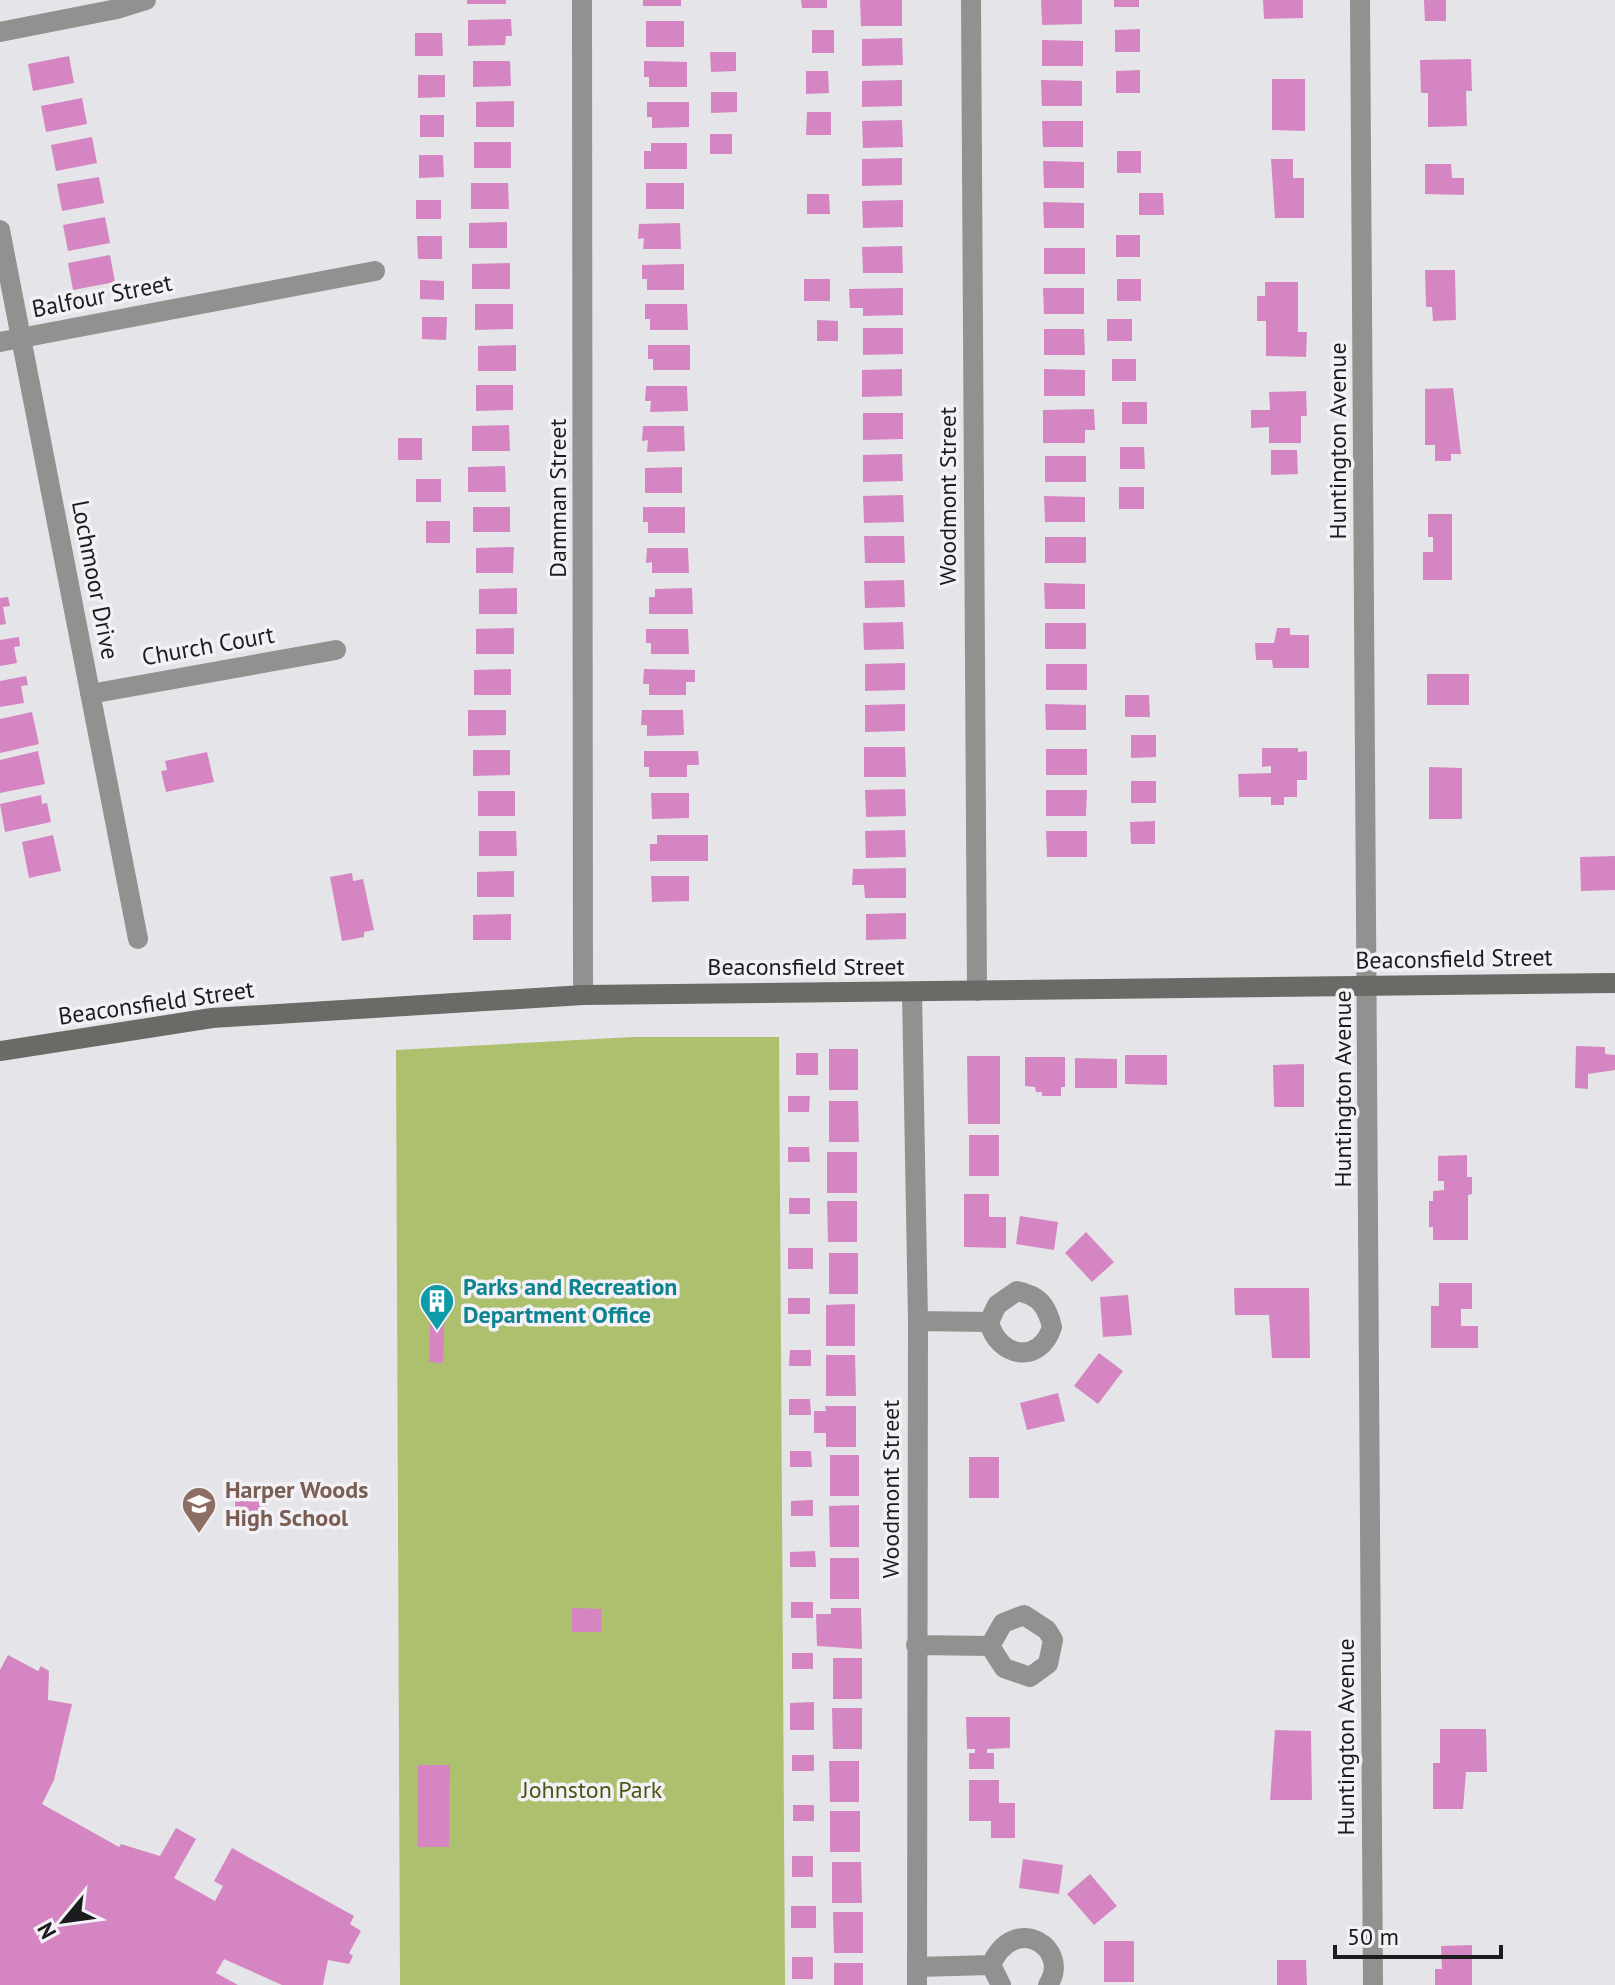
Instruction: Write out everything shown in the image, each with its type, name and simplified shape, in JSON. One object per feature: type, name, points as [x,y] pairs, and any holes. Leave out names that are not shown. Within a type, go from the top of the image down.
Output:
[{"type":"street","points":[[0,32],[117,9],[146,0]]},
{"type":"street","name":"Damman Street","points":[[582,0],[586,955],[583,995]]},
{"type":"street","name":"Woodmont Street","points":[[971,0],[977,991]]},
{"type":"street","name":"Huntington Avenue","points":[[1360,0],[1373,1985]]},
{"type":"street","name":"Lochmoor Drive","points":[[0,230],[138,939]]},
{"type":"street","name":"Balfour Street","points":[[0,342],[375,271]]},
{"type":"street","name":"Church Court","points":[[90,694],[336,650]]},
{"type":"street","name":"Beaconsfield Street","points":[[0,1051],[212,1018],[583,995],[1615,983]]},
{"type":"street","name":"Woodmont Street","points":[[912,993],[918,1321],[917,1976]]},
{"type":"street","points":[[918,1321],[989,1322]]},
{"type":"street","points":[[916,1645],[990,1646]]},
{"type":"street","points":[[991,1965],[998,1950],[1010,1940],[1022,1936],[1036,1939],[1047,1949],[1054,1963],[1054,1976],[1048,1985]]},
{"type":"street","points":[[917,1976],[991,1965]]},
{"type":"street","points":[[991,1965],[1001,1985]]},
{"type":"green space","name":"Johnston Park","points":[[633,1037],[779,1037],[785,1985],[400,1985],[396,1050]]},
{"type":"building","points":[[467,0],[506,0],[506,4],[467,4]]},
{"type":"building","points":[[643,0],[681,0],[681,6],[643,6]]},
{"type":"building","points":[[801,0],[827,0],[827,8],[802,8]]},
{"type":"building","points":[[860,0],[902,0],[902,26],[861,26]]},
{"type":"building","points":[[1041,0],[1082,0],[1082,24],[1042,25]]},
{"type":"building","points":[[1114,0],[1139,0],[1139,7],[1114,7]]},
{"type":"building","points":[[1263,0],[1303,0],[1303,18],[1264,19]]},
{"type":"building","points":[[1424,0],[1446,0],[1446,21],[1425,21]]},
{"type":"building","points":[[511,19],[512,36],[506,36],[505,45],[468,46],[468,20]]},
{"type":"building","points":[[646,21],[684,21],[684,47],[646,47]]},
{"type":"building","points":[[1140,29],[1140,52],[1115,52],[1115,30]]},
{"type":"building","points":[[812,30],[834,30],[834,53],[812,53]]},
{"type":"building","points":[[415,33],[442,33],[443,56],[415,56]]},
{"type":"building","points":[[902,38],[903,65],[862,66],[862,39]]},
{"type":"building","points":[[1042,40],[1083,41],[1083,66],[1042,66]]},
{"type":"building","points":[[710,52],[736,52],[736,71],[711,72]]},
{"type":"building","points":[[69,56],[74,83],[33,91],[28,64]]},
{"type":"building","points":[[1471,59],[1472,91],[1466,91],[1467,126],[1428,127],[1428,93],[1421,93],[1420,60]]},
{"type":"building","points":[[473,61],[510,61],[511,86],[473,87]]},
{"type":"building","points":[[644,61],[687,62],[687,87],[649,87],[649,77],[644,77]]},
{"type":"building","points":[[1140,70],[1140,93],[1116,93],[1116,71]]},
{"type":"building","points":[[806,71],[828,71],[829,93],[806,94]]},
{"type":"building","points":[[418,75],[445,75],[445,97],[418,98]]},
{"type":"building","points":[[1272,79],[1305,79],[1305,131],[1272,130]]},
{"type":"building","points":[[902,80],[902,106],[862,107],[862,81]]},
{"type":"building","points":[[1041,80],[1082,81],[1082,106],[1042,106]]},
{"type":"building","points":[[711,92],[737,92],[737,112],[711,113]]},
{"type":"building","points":[[82,98],[87,124],[46,132],[41,106]]},
{"type":"building","points":[[514,101],[514,127],[476,127],[476,102]]},
{"type":"building","points":[[647,102],[689,102],[689,127],[652,128],[652,117],[647,117]]},
{"type":"building","points":[[807,112],[831,112],[831,135],[806,135]]},
{"type":"building","points":[[420,115],[444,115],[444,137],[420,137]]},
{"type":"building","points":[[902,120],[903,147],[863,148],[862,121]]},
{"type":"building","points":[[1042,121],[1083,121],[1083,147],[1043,147]]},
{"type":"building","points":[[710,134],[732,134],[732,154],[710,154]]},
{"type":"building","points":[[92,137],[97,163],[56,171],[51,145]]},
{"type":"building","points":[[474,142],[511,142],[511,168],[474,168]]},
{"type":"building","points":[[651,143],[687,143],[687,169],[644,169],[644,151],[651,151]]},
{"type":"building","points":[[1117,151],[1141,151],[1141,173],[1117,173]]},
{"type":"building","points":[[419,155],[443,155],[444,177],[419,178]]},
{"type":"building","points":[[902,158],[902,185],[862,186],[862,159]]},
{"type":"building","points":[[1271,159],[1293,159],[1293,178],[1304,178],[1304,218],[1275,218]]},
{"type":"building","points":[[1043,161],[1084,162],[1084,188],[1044,188]]},
{"type":"building","points":[[1425,164],[1451,164],[1452,178],[1464,178],[1464,195],[1425,194]]},
{"type":"building","points":[[99,177],[104,203],[62,211],[57,184]]},
{"type":"building","points":[[471,183],[508,183],[509,209],[471,209]]},
{"type":"building","points":[[646,183],[684,183],[684,209],[646,209]]},
{"type":"building","points":[[1139,193],[1163,193],[1164,215],[1139,215]]},
{"type":"building","points":[[807,194],[829,194],[830,214],[807,214]]},
{"type":"building","points":[[416,200],[441,200],[441,219],[416,219]]},
{"type":"building","points":[[903,200],[903,227],[863,228],[862,201]]},
{"type":"building","points":[[1043,202],[1084,203],[1084,228],[1044,228]]},
{"type":"building","points":[[105,217],[110,243],[68,251],[63,225]]},
{"type":"building","points":[[507,222],[507,248],[469,248],[469,223]]},
{"type":"building","points":[[680,223],[681,249],[643,249],[644,238],[638,239],[639,224]]},
{"type":"building","points":[[1116,235],[1140,235],[1140,257],[1116,257]]},
{"type":"building","points":[[417,236],[442,236],[442,259],[418,259]]},
{"type":"building","points":[[902,246],[903,273],[863,273],[862,247]]},
{"type":"building","points":[[1044,248],[1085,248],[1085,274],[1044,274]]},
{"type":"building","points":[[110,255],[115,282],[73,290],[68,263]]},
{"type":"building","points":[[510,263],[510,289],[472,289],[472,264]]},
{"type":"building","points":[[684,264],[684,290],[647,290],[647,279],[642,279],[642,265]]},
{"type":"building","points":[[1425,270],[1455,270],[1456,320],[1433,321],[1432,307],[1426,307]]},
{"type":"building","points":[[804,279],[830,279],[830,301],[804,301]]},
{"type":"building","points":[[1117,279],[1141,279],[1141,301],[1117,301]]},
{"type":"building","points":[[420,280],[444,281],[444,300],[420,299]]},
{"type":"building","points":[[1265,282],[1298,282],[1298,332],[1307,332],[1306,357],[1266,356],[1266,321],[1257,321],[1257,296],[1265,296]]},
{"type":"building","points":[[903,288],[903,315],[863,316],[863,308],[850,308],[849,289]]},
{"type":"building","points":[[1043,288],[1084,288],[1084,314],[1044,314]]},
{"type":"building","points":[[475,304],[513,304],[513,329],[475,330]]},
{"type":"building","points":[[645,304],[687,304],[688,330],[650,330],[650,319],[645,319]]},
{"type":"building","points":[[422,317],[447,317],[446,340],[422,339]]},
{"type":"building","points":[[1107,319],[1132,319],[1132,341],[1107,341]]},
{"type":"building","points":[[817,320],[838,321],[838,341],[817,341]]},
{"type":"building","points":[[863,328],[903,328],[903,354],[863,355]]},
{"type":"building","points":[[1044,329],[1084,329],[1085,355],[1044,355]]},
{"type":"building","points":[[516,345],[516,371],[478,371],[478,346]]},
{"type":"building","points":[[648,345],[690,345],[690,370],[653,370],[653,359],[648,359]]},
{"type":"building","points":[[1112,359],[1136,359],[1136,381],[1112,381]]},
{"type":"building","points":[[902,369],[902,396],[862,397],[862,370]]},
{"type":"building","points":[[1044,369],[1085,370],[1085,396],[1044,396]]},
{"type":"building","points":[[476,385],[513,385],[513,410],[476,411]]},
{"type":"building","points":[[646,386],[687,386],[688,411],[650,412],[651,401],[645,401]]},
{"type":"building","points":[[1453,388],[1461,454],[1451,454],[1451,461],[1435,461],[1435,445],[1425,445],[1425,389]]},
{"type":"building","points":[[1306,391],[1307,416],[1301,416],[1301,443],[1269,443],[1269,427],[1251,428],[1251,410],[1270,410],[1269,392]]},
{"type":"building","points":[[1122,402],[1147,402],[1147,424],[1122,424]]},
{"type":"building","points":[[1094,409],[1095,430],[1085,430],[1085,443],[1043,443],[1043,410]]},
{"type":"building","points":[[863,413],[903,413],[903,439],[863,440]]},
{"type":"building","points":[[509,425],[510,451],[472,451],[472,426]]},
{"type":"building","points":[[643,426],[684,426],[685,451],[647,452],[648,440],[642,441]]},
{"type":"building","points":[[398,438],[422,438],[422,460],[398,460]]},
{"type":"building","points":[[1120,447],[1144,447],[1145,469],[1120,469]]},
{"type":"building","points":[[1271,450],[1297,450],[1298,474],[1271,475]]},
{"type":"building","points":[[902,454],[903,481],[863,482],[863,455]]},
{"type":"building","points":[[1045,456],[1086,456],[1086,482],[1045,482]]},
{"type":"building","points":[[505,466],[506,492],[468,492],[468,467]]},
{"type":"building","points":[[682,467],[682,493],[645,493],[645,468]]},
{"type":"building","points":[[416,479],[441,479],[441,502],[416,502]]},
{"type":"building","points":[[1119,487],[1144,487],[1144,509],[1119,509]]},
{"type":"building","points":[[903,495],[904,522],[864,523],[863,496]]},
{"type":"building","points":[[1044,496],[1085,497],[1085,522],[1045,522]]},
{"type":"building","points":[[473,507],[510,507],[510,532],[473,532]]},
{"type":"building","points":[[643,507],[685,507],[685,533],[648,533],[648,522],[643,522]]},
{"type":"building","points":[[1428,514],[1452,514],[1452,580],[1423,580],[1423,552],[1433,552],[1433,537],[1428,537]]},
{"type":"building","points":[[426,521],[450,521],[450,543],[426,543]]},
{"type":"building","points":[[864,536],[904,536],[905,563],[865,563]]},
{"type":"building","points":[[1045,537],[1086,537],[1086,563],[1045,563]]},
{"type":"building","points":[[514,547],[513,573],[476,573],[476,548]]},
{"type":"building","points":[[647,548],[688,548],[689,573],[652,573],[652,562],[646,563]]},
{"type":"building","points":[[904,580],[905,607],[865,608],[864,581]]},
{"type":"building","points":[[1044,583],[1085,584],[1085,609],[1045,609]]},
{"type":"building","points":[[517,588],[517,614],[479,614],[479,589]]},
{"type":"building","points":[[692,588],[693,614],[649,614],[649,597],[655,597],[655,589]]},
{"type":"building","points":[[8,597],[10,606],[3,607],[6,624],[0,625],[0,598]]},
{"type":"building","points":[[903,622],[904,649],[864,650],[863,623]]},
{"type":"building","points":[[1045,623],[1086,623],[1086,649],[1045,649]]},
{"type":"building","points":[[514,628],[514,654],[476,654],[476,629]]},
{"type":"building","points":[[1277,628],[1290,628],[1290,635],[1309,635],[1309,668],[1273,668],[1272,660],[1256,660],[1255,643],[1274,643]]},
{"type":"building","points":[[646,629],[688,629],[689,654],[651,654],[651,643],[646,643]]},
{"type":"building","points":[[19,637],[20,646],[14,647],[17,663],[0,666],[0,640]]},
{"type":"building","points":[[905,663],[905,690],[865,691],[865,664]]},
{"type":"building","points":[[1046,664],[1087,664],[1087,690],[1046,690]]},
{"type":"building","points":[[511,669],[511,695],[474,695],[474,670]]},
{"type":"building","points":[[644,669],[695,670],[695,682],[686,682],[686,695],[649,695],[649,684],[643,684]]},
{"type":"building","points":[[1427,674],[1469,674],[1469,705],[1427,705]]},
{"type":"building","points":[[26,676],[28,685],[21,686],[24,703],[0,707],[0,681]]},
{"type":"building","points":[[1125,695],[1149,695],[1150,717],[1125,717]]},
{"type":"building","points":[[905,704],[905,731],[865,732],[865,705]]},
{"type":"building","points":[[1045,704],[1086,705],[1086,730],[1046,730]]},
{"type":"building","points":[[468,710],[506,710],[506,735],[468,736]]},
{"type":"building","points":[[642,710],[683,710],[684,735],[647,736],[647,725],[641,725]]},
{"type":"building","points":[[32,712],[39,744],[0,753],[0,719]]},
{"type":"building","points":[[1131,735],[1156,735],[1156,757],[1131,758]]},
{"type":"building","points":[[864,747],[905,747],[906,777],[864,777]]},
{"type":"building","points":[[1262,748],[1307,751],[1307,780],[1297,780],[1297,797],[1284,797],[1284,805],[1271,805],[1271,797],[1239,797],[1238,774],[1271,773],[1271,766],[1262,767]]},
{"type":"building","points":[[1046,749],[1087,749],[1087,775],[1046,775]]},
{"type":"building","points":[[473,750],[510,750],[510,775],[473,776]]},
{"type":"building","points":[[38,751],[45,784],[0,793],[0,760]]},
{"type":"building","points":[[644,751],[698,751],[699,765],[687,765],[687,777],[649,777],[649,767],[644,767]]},
{"type":"building","points":[[207,752],[214,782],[166,792],[161,771],[167,770],[165,761]]},
{"type":"building","points":[[1429,767],[1462,768],[1462,819],[1429,819]]},
{"type":"building","points":[[1131,781],[1156,781],[1156,803],[1131,803]]},
{"type":"building","points":[[905,789],[906,816],[866,817],[865,790]]},
{"type":"building","points":[[1046,790],[1087,790],[1086,816],[1046,816]]},
{"type":"building","points":[[478,791],[515,791],[515,816],[478,816]]},
{"type":"building","points":[[651,793],[689,793],[689,818],[652,819]]},
{"type":"building","points":[[41,795],[42,804],[47,803],[51,822],[5,832],[0,804]]},
{"type":"building","points":[[1155,821],[1155,844],[1131,844],[1130,822]]},
{"type":"building","points":[[905,830],[906,857],[866,858],[865,831]]},
{"type":"building","points":[[479,831],[516,831],[517,856],[479,856]]},
{"type":"building","points":[[1046,831],[1087,831],[1087,857],[1047,857]]},
{"type":"building","points":[[53,835],[61,871],[29,878],[22,842]]},
{"type":"building","points":[[657,835],[708,835],[708,861],[650,861],[650,844],[657,844]]},
{"type":"building","points":[[1615,856],[1615,890],[1581,891],[1580,857]]},
{"type":"building","points":[[906,868],[906,898],[865,898],[864,885],[852,885],[853,869]]},
{"type":"building","points":[[514,871],[514,897],[477,897],[477,872]]},
{"type":"building","points":[[352,873],[353,881],[363,879],[374,930],[364,932],[364,937],[342,941],[330,877]]},
{"type":"building","points":[[651,876],[689,876],[689,901],[652,902]]},
{"type":"building","points":[[906,913],[906,939],[866,940],[866,914]]},
{"type":"building","points":[[511,914],[511,940],[473,940],[473,915]]},
{"type":"building","points":[[1576,1046],[1605,1047],[1605,1054],[1615,1055],[1615,1070],[1588,1074],[1588,1089],[1575,1088]]},
{"type":"building","points":[[829,1049],[858,1049],[858,1090],[829,1090]]},
{"type":"building","points":[[796,1053],[818,1053],[818,1075],[796,1075]]},
{"type":"building","points":[[1125,1055],[1167,1055],[1167,1085],[1125,1084]]},
{"type":"building","points":[[967,1056],[1000,1056],[1000,1124],[968,1124]]},
{"type":"building","points":[[1025,1057],[1065,1057],[1065,1087],[1061,1087],[1061,1096],[1042,1096],[1042,1092],[1036,1092],[1035,1087],[1025,1086]]},
{"type":"building","points":[[1075,1058],[1117,1059],[1117,1088],[1075,1088]]},
{"type":"building","points":[[1304,1064],[1304,1107],[1274,1107],[1273,1065]]},
{"type":"building","points":[[788,1096],[810,1096],[809,1112],[788,1112]]},
{"type":"building","points":[[829,1101],[858,1101],[859,1142],[829,1142]]},
{"type":"building","points":[[969,1135],[999,1135],[999,1176],[969,1176]]},
{"type":"building","points":[[788,1147],[809,1147],[810,1162],[788,1162]]},
{"type":"building","points":[[827,1152],[857,1152],[857,1193],[827,1193]]},
{"type":"building","points":[[1467,1155],[1467,1177],[1472,1177],[1472,1194],[1468,1195],[1468,1240],[1433,1240],[1433,1227],[1429,1227],[1429,1201],[1433,1201],[1433,1191],[1444,1190],[1444,1181],[1438,1181],[1438,1156]]},
{"type":"building","points":[[964,1194],[989,1194],[989,1217],[1006,1217],[1006,1248],[964,1247]]},
{"type":"building","points":[[789,1198],[810,1198],[810,1214],[789,1214]]},
{"type":"building","points":[[827,1201],[857,1201],[857,1242],[828,1242]]},
{"type":"building","points":[[1020,1216],[1058,1222],[1054,1250],[1016,1244]]},
{"type":"building","points":[[1086,1232],[1114,1262],[1092,1282],[1065,1253]]},
{"type":"building","points":[[788,1248],[813,1248],[813,1269],[788,1269]]},
{"type":"building","points":[[829,1253],[858,1253],[858,1294],[829,1294]]},
{"type":"building","points":[[1439,1283],[1472,1283],[1472,1309],[1461,1309],[1461,1326],[1478,1326],[1478,1348],[1431,1348],[1431,1306],[1439,1306]]},
{"type":"building","points":[[1234,1288],[1309,1288],[1310,1358],[1272,1358],[1269,1315],[1235,1315]]},
{"type":"building","points":[[1128,1295],[1132,1335],[1103,1337],[1100,1297]]},
{"type":"building","points":[[788,1298],[810,1298],[810,1314],[788,1314]]},
{"type":"building","name":"Parks and Recreation Department Office","points":[[431,1301],[445,1301],[443,1363],[429,1362]]},
{"type":"building","points":[[855,1304],[855,1346],[826,1346],[826,1305]]},
{"type":"building","points":[[790,1350],[811,1350],[811,1366],[789,1366]]},
{"type":"building","points":[[1099,1353],[1123,1371],[1098,1404],[1074,1386]]},
{"type":"building","points":[[826,1355],[855,1355],[856,1396],[826,1396]]},
{"type":"building","points":[[1058,1393],[1065,1421],[1027,1430],[1020,1403]]},
{"type":"building","points":[[789,1399],[810,1399],[811,1415],[789,1415]]},
{"type":"building","points":[[825,1406],[856,1406],[856,1447],[826,1447],[826,1433],[814,1433],[814,1411],[826,1411]]},
{"type":"building","points":[[790,1451],[811,1451],[812,1467],[790,1467]]},
{"type":"building","points":[[830,1455],[859,1455],[859,1496],[830,1496]]},
{"type":"building","points":[[969,1457],[999,1457],[999,1498],[969,1498]]},
{"type":"building","points":[[235,1488],[267,1488],[267,1515],[235,1515]]},
{"type":"building","points":[[813,1500],[813,1516],[791,1516],[791,1501]]},
{"type":"building","points":[[859,1505],[859,1547],[830,1547],[829,1506]]},
{"type":"building","points":[[815,1551],[816,1567],[790,1567],[790,1552]]},
{"type":"building","points":[[830,1558],[859,1558],[859,1599],[830,1599]]},
{"type":"building","points":[[791,1602],[813,1602],[813,1618],[791,1618]]},
{"type":"building","points":[[572,1608],[602,1609],[601,1632],[572,1632]]},
{"type":"building","points":[[831,1608],[861,1608],[862,1649],[817,1646],[816,1614],[831,1614]]},
{"type":"building","points":[[792,1653],[813,1653],[813,1669],[792,1669]]},
{"type":"building","points":[[8,1655],[38,1671],[41,1666],[49,1671],[48,1700],[72,1704],[54,1780],[42,1804],[119,1847],[121,1844],[160,1856],[176,1828],[196,1839],[174,1878],[215,1901],[223,1886],[214,1881],[232,1848],[354,1916],[350,1924],[361,1931],[349,1953],[353,1956],[349,1964],[328,1960],[323,1985],[282,1985],[224,1959],[216,1973],[238,1985],[0,1985],[0,1670]]},
{"type":"building","points":[[833,1658],[862,1658],[862,1699],[833,1699]]},
{"type":"building","points":[[814,1702],[814,1730],[790,1730],[790,1703]]},
{"type":"building","points":[[832,1708],[862,1708],[862,1749],[833,1749]]},
{"type":"building","points":[[966,1717],[1010,1717],[1010,1748],[987,1749],[987,1753],[994,1753],[994,1769],[969,1769],[969,1753],[975,1753],[975,1749],[967,1749]]},
{"type":"building","points":[[1440,1729],[1486,1729],[1487,1772],[1466,1772],[1463,1809],[1433,1809],[1433,1763],[1440,1763]]},
{"type":"building","points":[[1275,1730],[1311,1731],[1312,1800],[1270,1800]]},
{"type":"building","points":[[792,1755],[814,1755],[814,1771],[792,1771]]},
{"type":"building","points":[[829,1761],[859,1761],[859,1802],[830,1802]]},
{"type":"building","points":[[418,1765],[450,1765],[449,1847],[418,1847]]},
{"type":"building","points":[[969,1780],[999,1780],[999,1803],[1015,1803],[1015,1838],[991,1838],[991,1821],[969,1821]]},
{"type":"building","points":[[793,1805],[814,1805],[814,1821],[793,1821]]},
{"type":"building","points":[[830,1811],[860,1811],[860,1852],[830,1852]]},
{"type":"building","points":[[792,1856],[813,1856],[813,1877],[792,1877]]},
{"type":"building","points":[[1023,1859],[1063,1865],[1059,1894],[1019,1888]]},
{"type":"building","points":[[832,1862],[861,1862],[862,1903],[832,1903]]},
{"type":"building","points":[[1090,1874],[1117,1906],[1094,1925],[1067,1894]]},
{"type":"building","points":[[791,1906],[816,1906],[816,1928],[791,1928]]},
{"type":"building","points":[[833,1912],[863,1912],[863,1953],[834,1953]]},
{"type":"building","points":[[1104,1941],[1134,1941],[1134,1982],[1104,1982]]},
{"type":"building","points":[[1472,1945],[1472,1985],[1435,1985],[1435,1969],[1442,1969],[1441,1946]]},
{"type":"building","points":[[792,1957],[813,1957],[813,1979],[792,1979]]},
{"type":"building","points":[[1277,1960],[1306,1960],[1307,1985],[1277,1985]]},
{"type":"building","points":[[834,1963],[863,1963],[863,1985],[834,1985]]},
{"type":"place","name":"Parks and Recreation Department Office","points":[[437,1332]]},
{"type":"place","name":"Harper Woods High School","points":[[199,1535]]}]
